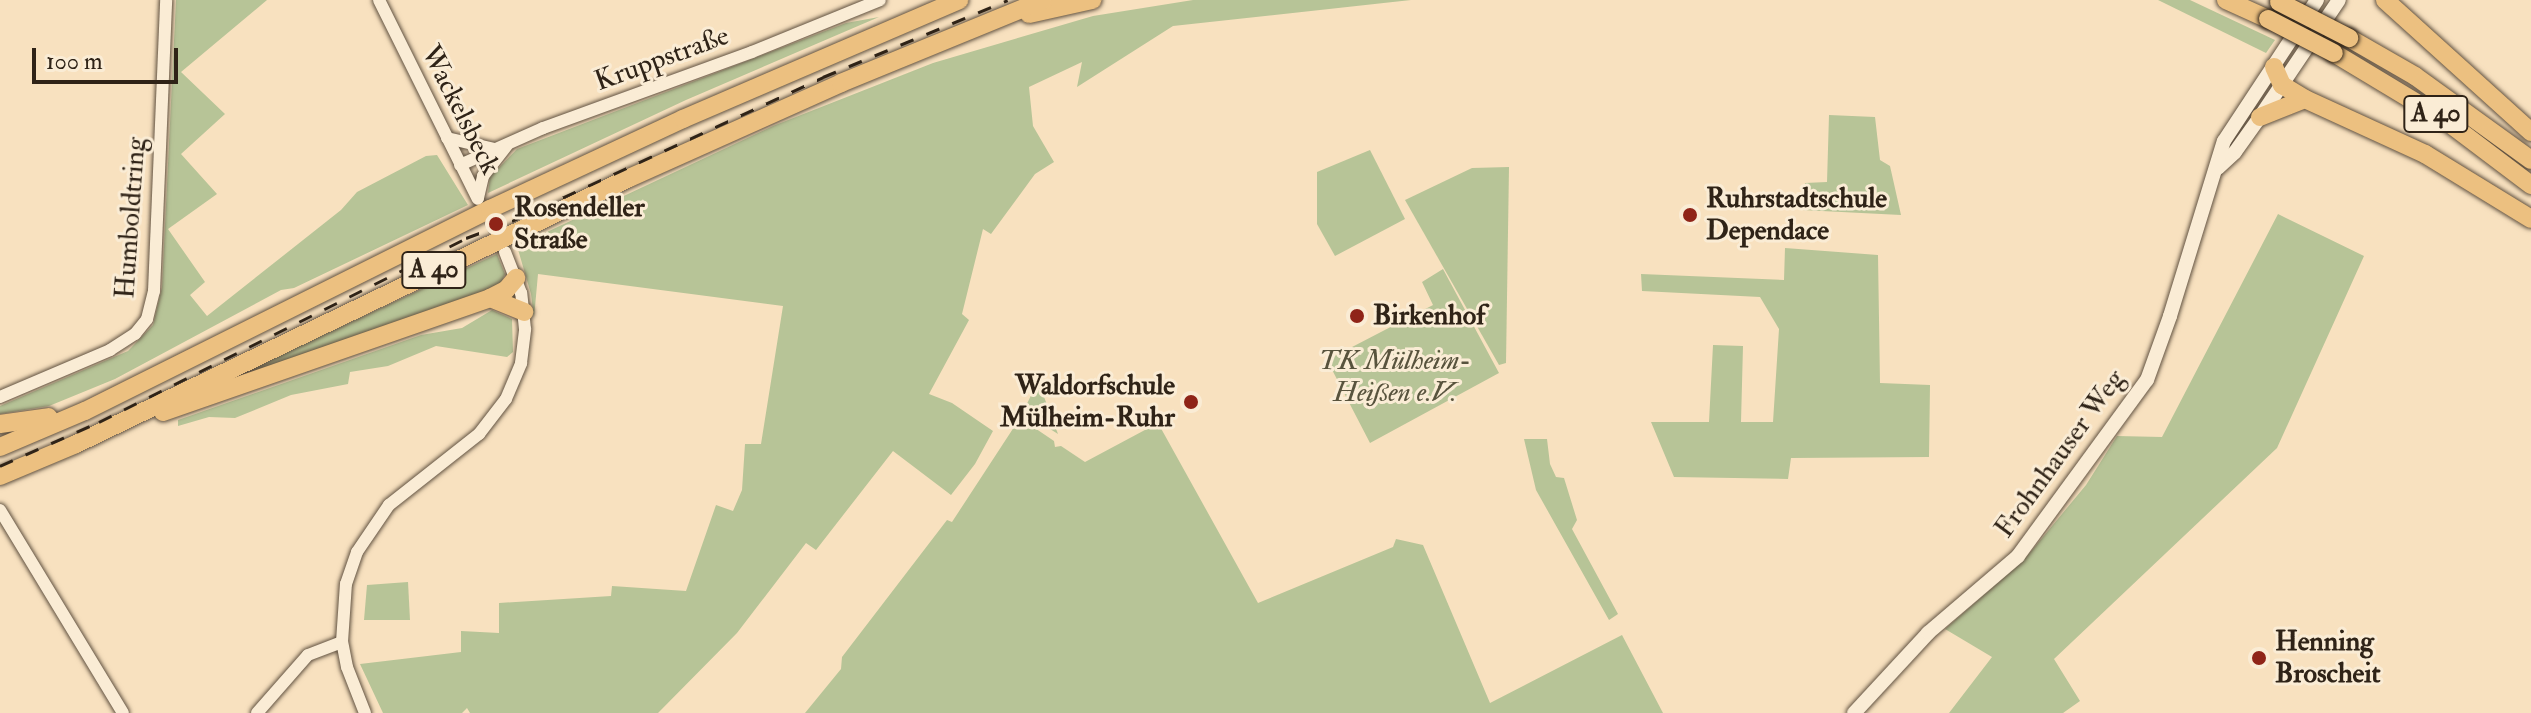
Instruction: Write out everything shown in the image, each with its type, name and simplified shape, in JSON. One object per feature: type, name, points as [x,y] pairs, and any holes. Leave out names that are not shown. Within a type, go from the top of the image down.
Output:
[{"type":"highway","name":"A 40","points":[[0,447],[117,394],[369,266],[683,119],[959,0]]},
{"type":"highway","name":"A 40","points":[[0,476],[129,419],[615,184],[1043,0]]},
{"type":"highway","points":[[979,25],[1092,0]]},
{"type":"highway","name":"A 40","points":[[2226,0],[2334,53],[2419,102],[2531,185]]},
{"type":"highway","points":[[2385,0],[2531,132]]},
{"type":"highway","name":"A 40","points":[[2276,1],[2415,76],[2531,160]]},
{"type":"highway","points":[[2274,67],[2282,85],[2305,99],[2425,154],[2531,219]]},
{"type":"highway","points":[[2260,117],[2305,99]]},
{"type":"highway","points":[[129,419],[174,409],[490,298],[506,290],[516,278]]},
{"type":"highway","points":[[490,298],[511,304],[524,312]]},
{"type":"highway","points":[[4,424],[41,419],[117,394]]},
{"type":"main road","name":"Frohnhauser Weg","points":[[1854,713],[1928,633],[2018,556],[2147,380],[2218,168],[2224,141],[2317,0]]},
{"type":"main road","name":"Frohnhauser Weg","points":[[2218,168],[2235,152],[2339,0]]},
{"type":"street","name":"Humboldtring","points":[[0,397],[110,350],[135,334],[147,319],[154,291],[166,0]]},
{"type":"street","name":"Wackelsbeck","points":[[379,0],[478,199],[483,176],[509,143]]},
{"type":"street","name":"Kruppstraße","points":[[460,165],[509,143],[880,0]]},
{"type":"street","points":[[447,138],[494,149]]},
{"type":"street","points":[[366,710],[347,667],[342,642],[346,584],[357,552],[389,505],[479,434],[495,416],[521,363],[524,312],[516,278],[505,252]]},
{"type":"street","points":[[0,510],[123,713]]},
{"type":"street","points":[[257,713],[308,655],[342,642]]},
{"type":"green space","points":[[176,0],[267,0],[181,72],[225,114],[181,154],[217,194],[168,229],[205,282],[190,295],[207,316],[341,210],[357,192],[426,156],[437,155],[468,205],[294,288],[281,290],[115,379],[49,406],[0,414],[0,406],[128,351],[153,325],[162,287]]},
{"type":"green space","points":[[1193,0],[1411,0],[1173,26],[1077,87],[1082,62],[1029,87],[1033,126],[1054,162],[1035,174],[991,234],[983,229],[962,314],[969,320],[929,394],[952,403],[993,431],[975,464],[951,495],[893,451],[816,550],[806,543],[737,633],[658,713],[470,713],[467,708],[462,713],[383,713],[360,664],[461,652],[461,631],[499,633],[499,603],[611,596],[612,586],[686,591],[716,505],[733,511],[742,490],[745,444],[761,444],[783,306],[538,274],[534,318],[531,294],[517,246],[773,126],[933,63],[1093,16]]},
{"type":"green space","points":[[2158,0],[2190,0],[2275,40],[2266,53]]},
{"type":"green space","points":[[879,17],[686,100],[488,193],[490,177],[517,149],[846,23]]},
{"type":"green space","points":[[1829,115],[1875,117],[1880,160],[1890,166],[1901,215],[1802,210],[1805,183],[1827,182]]},
{"type":"green space","points":[[1370,150],[1405,219],[1335,256],[1317,224],[1317,172]]},
{"type":"green space","points":[[1509,167],[1506,363],[1499,365],[1405,200],[1472,168]]},
{"type":"green space","points":[[2278,214],[2364,256],[2277,448],[2054,659],[2080,701],[2063,713],[1949,713],[1992,657],[1945,629],[2023,561],[2086,485],[2117,436],[2162,437]]},
{"type":"green space","points":[[1785,248],[1878,255],[1880,383],[1930,385],[1929,457],[1791,458],[1788,479],[1674,477],[1651,422],[1709,422],[1713,345],[1743,346],[1741,422],[1773,422],[1779,329],[1760,297],[1642,291],[1641,274],[1784,280]]},
{"type":"green space","points":[[497,254],[505,274],[499,288],[216,385]]},
{"type":"green space","name":"TK Mülheim- Heißen e.V.","points":[[1443,269],[1499,373],[1370,443],[1327,360],[1433,305],[1422,282]]},
{"type":"green space","points":[[492,310],[512,319],[513,352],[507,357],[436,346],[388,366],[350,372],[348,384],[291,395],[235,418],[209,417],[178,426],[178,420],[421,335],[462,328]]},
{"type":"green space","points":[[1038,381],[1058,434],[1023,412]]},
{"type":"green space","points":[[1020,418],[1054,441],[1055,447],[1061,446],[1085,462],[1158,423],[1258,603],[1393,547],[1396,539],[1423,545],[1490,703],[1622,635],[1663,713],[805,713],[841,669],[842,657],[947,520],[952,522]]},
{"type":"green space","points":[[1524,439],[1547,439],[1550,464],[1556,477],[1564,478],[1577,520],[1572,529],[1618,614],[1609,620],[1536,490]]},
{"type":"green space","points":[[408,582],[410,620],[364,620],[367,585]]},
{"type":"tunnel","points":[[481,205],[502,246]]},
{"type":"railway","points":[[0,466],[99,422],[466,238],[512,221],[823,77],[1008,0]]},
{"type":"place","name":"Ruhrstadtschule Dependace","points":[[1690,215]]},
{"type":"place","name":"Rosendeller Straße","points":[[496,224]]},
{"type":"place","name":"Birkenhof","points":[[1357,316]]},
{"type":"place","name":"Waldorfschule Mülheim-Ruhr","points":[[1191,402]]},
{"type":"place","name":"Henning Broscheit","points":[[2259,658]]}]
